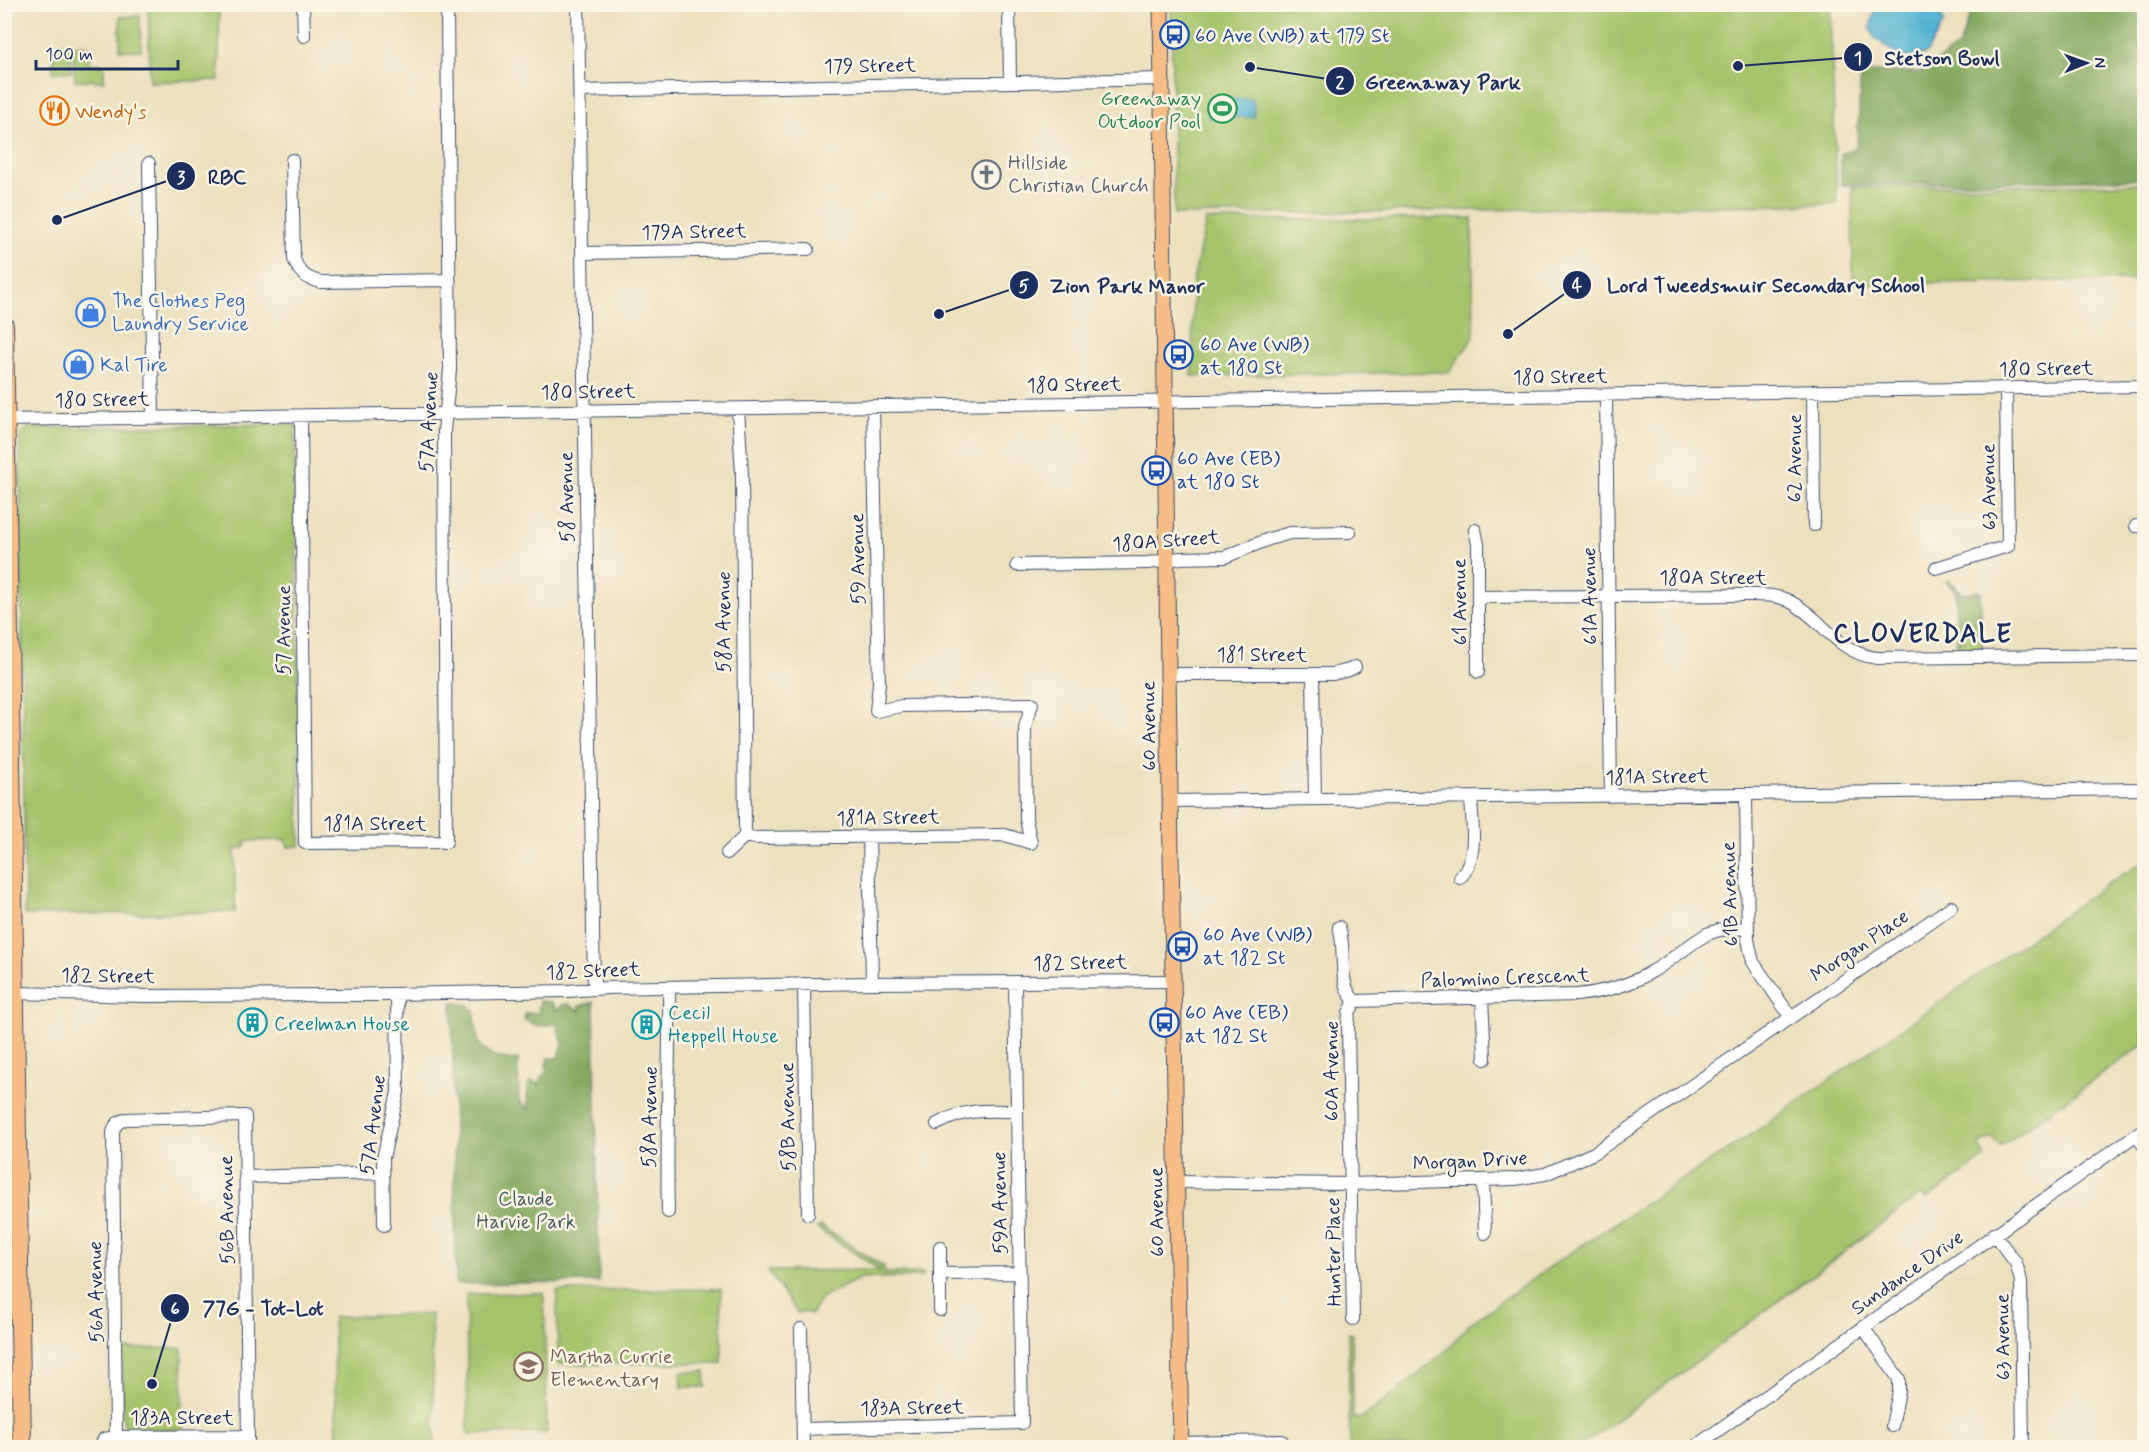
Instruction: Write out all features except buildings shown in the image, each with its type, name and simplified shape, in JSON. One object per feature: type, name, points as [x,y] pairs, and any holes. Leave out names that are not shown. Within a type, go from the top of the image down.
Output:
[{"type":"highway","points":[[4,325],[22,1448]]},
{"type":"main road","name":"60 Avenue","points":[[1161,4],[1168,674],[1181,1445]]},
{"type":"street","points":[[303,4],[303,36]]},
{"type":"street","name":"57A Avenue","points":[[446,842],[444,466],[450,370],[447,4]]},
{"type":"street","name":"58 Avenue","points":[[578,4],[594,989]]},
{"type":"street","points":[[1010,4],[1011,82]]},
{"type":"street","name":"179 Street","points":[[580,90],[1162,79]]},
{"type":"street","points":[[292,160],[294,259],[297,269],[305,276],[321,282],[449,280]]},
{"type":"street","points":[[148,163],[153,418]]},
{"type":"street","name":"179A Street","points":[[582,252],[808,249]]},
{"type":"street","name":"180 Street","points":[[5,420],[2145,386]]},
{"type":"street","name":"63 Avenue","points":[[1936,568],[2008,546],[2006,388]]},
{"type":"street","name":"62 Avenue","points":[[1814,391],[1814,525]]},
{"type":"street","name":"61A Avenue","points":[[1606,395],[1611,796]]},
{"type":"street","name":"59 Avenue","points":[[873,407],[879,684],[876,711],[902,706],[1032,704],[1025,727],[1026,819],[1031,843]]},
{"type":"street","name":"58A Avenue","points":[[738,409],[742,474],[745,836]]},
{"type":"street","name":"57 Avenue","points":[[301,416],[305,843]]},
{"type":"street","name":"61 Avenue","points":[[1475,530],[1478,672]]},
{"type":"street","name":"180A Street","points":[[1017,565],[1148,563],[1225,557],[1290,533],[1350,532]]},
{"type":"street","name":"180A Street","points":[[1478,597],[1761,595],[1789,601],[1849,650],[1864,656],[1877,658],[2145,655]]},
{"type":"street","name":"181 Street","points":[[1168,674],[1341,673],[1355,666]]},
{"type":"street","points":[[1313,674],[1315,799]]},
{"type":"street","name":"181A Street","points":[[1171,801],[2145,789]]},
{"type":"street","name":"61B Avenue","points":[[1746,795],[1748,940],[1753,962],[1790,1016]]},
{"type":"street","points":[[1460,878],[1467,871],[1472,858],[1471,798]]},
{"type":"street","name":"181A Street","points":[[745,836],[755,838],[1005,835],[1031,843]]},
{"type":"street","points":[[727,853],[745,836]]},
{"type":"street","points":[[870,837],[872,982]]},
{"type":"street","name":"181A Street","points":[[305,843],[446,842]]},
{"type":"street","name":"Morgan Place","points":[[1790,1016],[1951,907]]},
{"type":"street","name":"60A Avenue","points":[[1339,927],[1343,939],[1344,981],[1350,996],[1355,1001],[1349,1013],[1348,1025],[1351,1184]]},
{"type":"street","name":"Palomino Crescent","points":[[1355,1001],[1577,995],[1614,989],[1655,970],[1707,934],[1719,930],[1747,928]]},
{"type":"street","name":"182 Street","points":[[15,993],[144,996],[397,994],[872,982],[1173,981]]},
{"type":"street","name":"59A Avenue","points":[[1015,982],[1022,1424]]},
{"type":"street","name":"58B Avenue","points":[[804,984],[808,1214]]},
{"type":"street","name":"58A Avenue","points":[[668,1212],[669,987]]},
{"type":"street","name":"57A Avenue","points":[[384,1225],[385,1144],[398,1092],[397,994]]},
{"type":"street","points":[[1482,998],[1485,1059]]},
{"type":"street","name":"Morgan Drive","points":[[1176,1182],[1351,1184],[1483,1182],[1545,1174],[1594,1153],[1790,1016]]},
{"type":"street","points":[[938,1124],[957,1114],[978,1111],[1017,1111]]},
{"type":"street","name":"56A Avenue","points":[[116,1437],[113,1145],[115,1125],[126,1119],[245,1116]]},
{"type":"street","name":"56B Avenue","points":[[245,1116],[248,1442]]},
{"type":"street","points":[[2141,1132],[2145,1146]]},
{"type":"street","name":"Sundance Drive","points":[[1693,1448],[2141,1132]]},
{"type":"street","points":[[245,1177],[383,1173]]},
{"type":"street","points":[[1483,1182],[1485,1233]]},
{"type":"street","name":"Hunter Place","points":[[1351,1184],[1353,1319]]},
{"type":"street","name":"63 Avenue","points":[[1994,1234],[2019,1272],[2023,1448]]},
{"type":"street","points":[[940,1247],[940,1310]]},
{"type":"street","points":[[940,1274],[1020,1273]]},
{"type":"street","points":[[1863,1327],[1899,1379],[1892,1426]]},
{"type":"street","points":[[801,1329],[803,1448]]},
{"type":"street","name":"183A Street","points":[[803,1429],[1022,1424]]},
{"type":"street","points":[[100,1448],[104,1438],[116,1437]]},
{"type":"street","name":"183A Street","points":[[116,1437],[248,1442]]},
{"type":"street","points":[[1181,1445],[1282,1441]]},
{"type":"green space","points":[[1974,4],[2144,5],[2144,179],[1841,185],[1841,154],[1857,148],[1861,72],[1921,72],[1959,46]]},
{"type":"green space","points":[[148,5],[219,5],[219,80],[150,82]]},
{"type":"green space","points":[[1171,5],[1830,5],[1837,204],[1174,215]]},
{"type":"green space","points":[[140,16],[141,50],[120,50],[120,17]]},
{"type":"green space","points":[[70,44],[71,72],[53,72],[53,45]]},
{"type":"green space","points":[[76,45],[87,46],[89,63],[104,65],[104,81],[75,80],[73,48]]},
{"type":"green space","points":[[2144,184],[2144,280],[1853,284],[1852,187]]},
{"type":"green space","points":[[1472,218],[1474,337],[1449,372],[1192,376],[1193,281],[1206,220]]},
{"type":"green space","points":[[295,425],[300,846],[288,847],[286,840],[246,841],[244,848],[235,849],[235,912],[25,915],[20,439],[22,433],[29,428]]},
{"type":"green space","points":[[1949,580],[1963,593],[1981,592],[1982,650],[1957,650],[1956,592],[1946,582]]},
{"type":"green space","points":[[1952,585],[1963,593],[1981,592],[1981,638],[1978,633],[1970,630],[1964,633],[1963,643],[1957,643],[1956,592],[1951,587]]},
{"type":"green space","points":[[2144,862],[2144,1044],[2000,1147],[1992,1137],[1979,1145],[1985,1158],[1925,1200],[1922,1194],[1920,1195],[1579,1447],[1350,1447],[1348,1333],[1352,1334],[1353,1418],[1361,1418],[1448,1349],[1468,1325],[1564,1257],[1761,1128],[2109,883]]},
{"type":"green space","name":"Claude Harvie Park","points":[[540,1001],[551,1002],[557,1010],[568,1004],[580,1011],[579,1006],[594,1002],[599,1282],[456,1284],[452,1002],[468,1005],[474,1010],[478,1040],[487,1052],[502,1058],[518,1059],[519,1100],[529,1110],[527,1099],[529,1082],[532,1081],[539,1085],[541,1077],[547,1071],[546,1065],[549,1058],[558,1058],[563,1044],[556,1024],[537,1026],[524,1019],[526,1013],[538,1013]]},
{"type":"green space","points":[[821,1226],[884,1267],[884,1273],[923,1273],[923,1277],[861,1278],[822,1297],[811,1314],[797,1313],[768,1271],[880,1270],[817,1228]]},
{"type":"green space","points":[[721,1289],[722,1363],[558,1364],[557,1291]]},
{"type":"green space","points":[[544,1293],[547,1433],[468,1434],[466,1294]]},
{"type":"green space","points":[[431,1314],[435,1447],[337,1447],[333,1317]]},
{"type":"green space","points":[[182,1348],[183,1430],[129,1430],[124,1425],[123,1419],[122,1349]]},
{"type":"green space","points":[[705,1371],[706,1387],[682,1387],[681,1372]]},
{"type":"water","points":[[1877,4],[1935,5],[1944,22],[1926,54],[1901,58],[1874,37],[1870,27]]},
{"type":"water","points":[[1253,99],[1254,117],[1208,118],[1207,100]]},
{"type":"place","name":"60 Ave (WB) at 179 St","points":[[1174,35]]},
{"type":"place","name":"Stetson Bowl","points":[[1738,66]]},
{"type":"place","name":"Greenaway Park","points":[[1250,67]]},
{"type":"place","name":"Greenaway Outdoor Pool","points":[[1222,109]]},
{"type":"place","name":"Wendy's","points":[[54,111]]},
{"type":"place","name":"Hillside Christian Church","points":[[987,174]]},
{"type":"place","name":"RBC","points":[[57,220]]},
{"type":"place","name":"The Clothes Peg Laundry Service","points":[[91,312]]},
{"type":"place","name":"Zion Park Manor","points":[[939,314]]},
{"type":"place","name":"Lord Tweedsmuir Secondary School","points":[[1508,334]]},
{"type":"place","name":"60 Ave (WB) at 180 St","points":[[1179,355]]},
{"type":"place","name":"Kal Tire","points":[[79,364]]},
{"type":"place","name":"60 Ave (EB) at 180 St","points":[[1156,470]]},
{"type":"place","name":"60 Ave (WB) at 182 St","points":[[1182,946]]},
{"type":"place","name":"Creelman House","points":[[253,1023]]},
{"type":"place","name":"60 Ave (EB) at 182 St","points":[[1164,1023]]},
{"type":"place","name":"Cecil Heppell House","points":[[647,1024]]},
{"type":"place","name":"Martha Currie Elementary","points":[[529,1367]]},
{"type":"place","name":"77G - Tot-Lot","points":[[152,1384]]},
{"type":"district","name":"CLOVERDALE","points":[[1923,633]]}]
